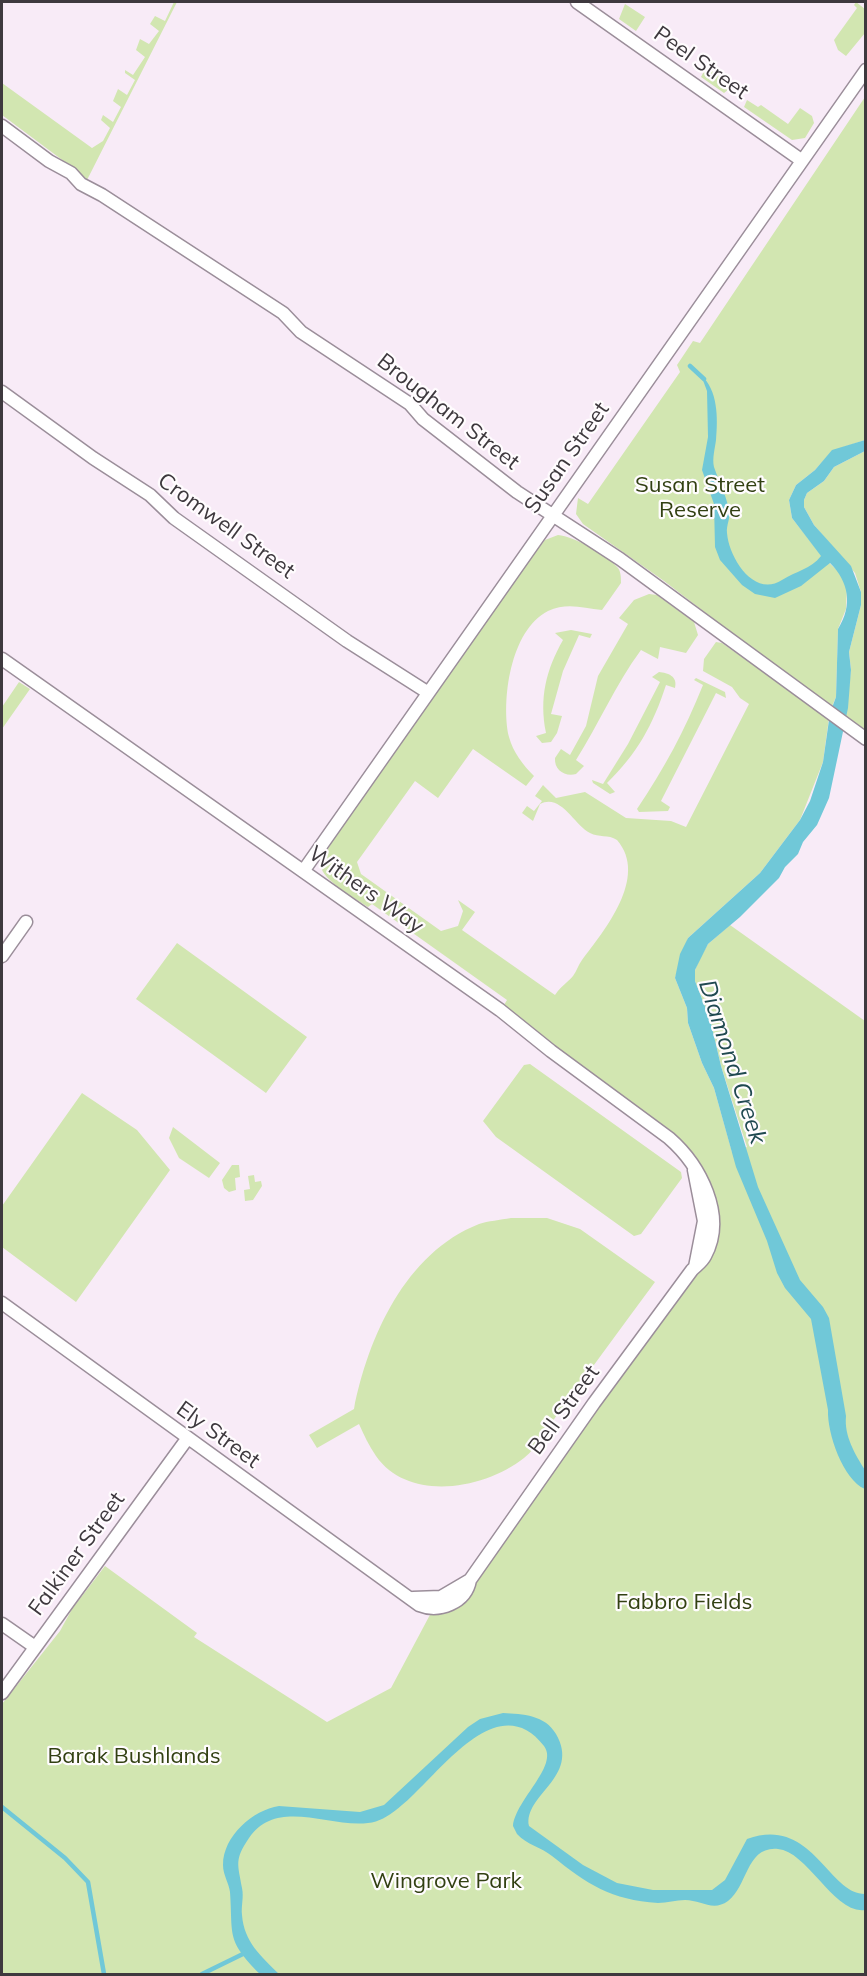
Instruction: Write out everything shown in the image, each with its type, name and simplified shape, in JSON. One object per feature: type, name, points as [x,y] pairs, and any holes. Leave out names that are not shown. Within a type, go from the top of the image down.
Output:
[{"type":"street","name":"Peel Street","points":[[577,2],[801,160]]},
{"type":"street","name":"Susan Street","points":[[304,870],[866,70]]},
{"type":"street","name":"Brougham Street","points":[[2,126],[49,161],[71,173],[84,187],[102,195],[283,313],[301,332],[410,404],[423,418],[485,468],[552,516],[620,559],[866,739]]},
{"type":"street","name":"Cromwell Street","points":[[2,392],[93,458],[150,495],[174,518],[348,641],[427,692]]},
{"type":"street","name":"Withers Way","points":[[4,665],[279,856],[304,870],[308,876],[500,1010],[551,1051],[665,1134],[686,1155],[694,1169],[708,1222]]},
{"type":"street","points":[[2,956],[26,922]]},
{"type":"street","name":"Bell Street","points":[[435,1603],[461,1597],[468,1589],[470,1580],[594,1403],[707,1254],[708,1222]]},
{"type":"street","name":"Ely Street","points":[[2,1303],[187,1439],[423,1606],[435,1603]]},
{"type":"street","name":"Falkiner Street","points":[[2,1693],[187,1439]]},
{"type":"street","points":[[2,1624],[35,1647]]},
{"type":"green space","points":[[174,2],[177,2],[86,182],[73,168],[2,115],[2,83],[92,148],[103,141],[110,128],[101,120],[103,115],[113,122],[121,107],[113,101],[118,89],[127,95],[135,80],[125,73],[125,70],[133,75],[145,57],[136,50],[140,39],[149,44],[159,31],[150,24],[155,16],[165,21]]},
{"type":"green space","points":[[856,2],[865,9],[865,33],[846,56],[838,50],[834,40],[857,8],[854,5]]},
{"type":"green space","points":[[625,4],[645,17],[636,31],[619,19]]},
{"type":"green space","points":[[706,67],[733,86],[724,93],[701,77]]},
{"type":"green space","name":"Susan Street Reserve","points":[[865,97],[865,440],[832,451],[815,470],[796,485],[789,500],[792,518],[821,555],[842,575],[847,587],[846,609],[838,629],[836,697],[831,709],[664,581],[583,524],[576,514],[578,498],[588,504],[680,372],[677,365],[693,341],[700,343]]},
{"type":"green space","points":[[747,100],[758,107],[761,105],[788,124],[800,108],[812,116],[814,123],[805,138],[792,140],[744,107]]},
{"type":"green space","points":[[865,451],[865,733],[845,718],[851,670],[849,652],[861,605],[861,592],[855,573],[814,525],[804,507],[804,500],[807,493],[824,481],[834,467]]},
{"type":"green space","points":[[558,535],[591,547],[607,558],[619,570],[621,583],[602,610],[568,606],[548,611],[535,620],[517,650],[511,668],[506,705],[509,737],[522,763],[534,776],[526,786],[473,749],[438,798],[415,781],[357,862],[361,874],[441,931],[458,926],[463,911],[458,900],[475,912],[462,930],[555,995],[573,976],[611,919],[626,887],[628,870],[626,855],[617,840],[590,833],[561,806],[548,802],[540,804],[533,821],[522,813],[527,806],[534,811],[542,801],[535,796],[543,785],[556,798],[585,792],[626,818],[671,821],[686,827],[749,704],[740,698],[732,687],[703,671],[704,659],[716,642],[722,643],[829,718],[823,762],[800,820],[760,873],[688,938],[675,978],[687,1008],[688,1023],[702,1063],[714,1088],[732,1152],[747,1147],[721,1066],[710,1019],[695,981],[695,970],[708,944],[730,925],[865,1021],[865,1974],[2,1974],[2,1704],[60,1631],[72,1609],[105,1566],[197,1633],[194,1637],[327,1722],[391,1688],[432,1611],[468,1594],[577,1437],[703,1267],[707,1179],[695,1155],[670,1130],[580,1065],[504,1005],[507,1000],[372,904],[368,907],[340,889],[327,877],[321,866],[329,848],[351,813],[457,661],[545,540]]},
{"type":"green space","points":[[649,594],[657,595],[694,622],[698,635],[686,653],[660,647],[658,659],[641,650],[576,760],[584,766],[576,774],[564,773],[556,766],[555,758],[561,749],[570,755],[586,726],[598,676],[628,624],[619,618],[634,600]]},
{"type":"green space","points":[[571,630],[592,634],[590,638],[579,635],[563,671],[551,714],[562,716],[557,733],[551,742],[542,743],[536,736],[546,733],[543,708],[548,673],[563,640],[555,633]]},
{"type":"green space","points":[[659,672],[669,674],[674,678],[675,688],[666,685],[656,713],[643,738],[627,761],[607,783],[615,792],[610,794],[592,780],[603,784],[628,744],[660,682],[652,677]]},
{"type":"green space","points":[[696,678],[725,692],[726,698],[716,693],[661,801],[670,807],[668,811],[639,812],[637,809],[673,749],[696,702],[703,685],[694,680]]},
{"type":"green space","points":[[19,682],[30,689],[2,729],[2,707]]},
{"type":"green space","points":[[177,943],[307,1037],[266,1093],[136,999]]},
{"type":"green space","points":[[530,1064],[681,1172],[682,1178],[641,1234],[634,1236],[496,1137],[483,1121],[524,1065]]},
{"type":"green space","points":[[82,1093],[137,1130],[170,1170],[76,1302],[2,1247],[2,1206]]},
{"type":"green space","points":[[173,1127],[220,1163],[209,1178],[179,1158],[169,1138]]},
{"type":"green space","points":[[232,1165],[239,1165],[240,1177],[235,1178],[236,1190],[229,1192],[224,1188],[222,1180]]},
{"type":"green space","points":[[254,1175],[255,1182],[261,1181],[262,1186],[253,1200],[245,1201],[244,1190],[250,1189],[248,1176]]},
{"type":"green space","points":[[511,1218],[547,1218],[580,1229],[655,1282],[534,1448],[508,1469],[469,1483],[448,1486],[427,1485],[408,1480],[390,1471],[373,1452],[359,1424],[317,1448],[309,1435],[354,1409],[360,1382],[380,1327],[394,1301],[411,1277],[430,1255],[453,1237],[479,1224]]},
{"type":"water","points":[[701,375],[711,388],[716,405],[717,432],[713,464],[729,510],[727,530],[729,543],[732,553],[745,573],[762,584],[772,584],[782,580],[808,567],[821,556],[792,518],[789,500],[796,485],[815,470],[832,450],[865,440],[865,451],[834,467],[824,481],[807,493],[804,500],[804,507],[814,525],[851,566],[861,592],[861,605],[849,652],[851,670],[848,708],[829,798],[817,825],[779,878],[740,917],[708,944],[695,970],[695,981],[710,1019],[721,1066],[758,1187],[800,1280],[823,1307],[829,1318],[847,1431],[851,1444],[866,1472],[865,1489],[857,1484],[843,1466],[833,1443],[811,1319],[785,1288],[777,1273],[767,1241],[736,1167],[714,1088],[702,1063],[688,1023],[687,1008],[675,978],[680,954],[688,938],[760,873],[800,820],[810,801],[823,762],[830,713],[836,697],[838,629],[847,603],[845,586],[830,563],[801,586],[775,598],[755,594],[742,585],[720,560],[715,547],[714,504],[702,470],[708,437],[707,391]]},
{"type":"water","points":[[503,1713],[540,1719],[556,1734],[562,1749],[561,1762],[557,1774],[529,1815],[529,1826],[583,1865],[617,1883],[653,1890],[712,1890],[725,1880],[747,1839],[769,1834],[788,1837],[803,1846],[852,1891],[865,1894],[865,1910],[854,1909],[843,1903],[800,1860],[789,1852],[778,1849],[767,1850],[753,1860],[735,1894],[723,1904],[712,1906],[691,1900],[658,1903],[641,1901],[600,1889],[517,1834],[513,1826],[516,1816],[542,1773],[547,1754],[544,1746],[525,1730],[506,1726],[486,1731],[466,1744],[411,1797],[380,1820],[353,1823],[304,1817],[274,1819],[261,1826],[249,1838],[238,1862],[243,1891],[243,1925],[255,1948],[279,1974],[260,1974],[241,1953],[233,1937],[230,1892],[223,1869],[224,1854],[228,1844],[241,1826],[259,1813],[279,1806],[360,1812],[384,1805],[468,1727],[480,1719]]},
{"type":"waterway","points":[[690,366],[704,379]]},
{"type":"waterway","points":[[2,1807],[65,1858],[88,1882],[104,1974]]},
{"type":"waterway","points":[[202,1974],[245,1953]]},
{"type":"water label","name":"Diamond Creek","points":[[732,1062]]},
{"type":"park label","name":"Fabbro Fields","points":[[684,1602]]},
{"type":"park label","name":"Barak Bushlands","points":[[134,1756]]},
{"type":"park label","name":"Wingrove Park","points":[[446,1881]]}]
